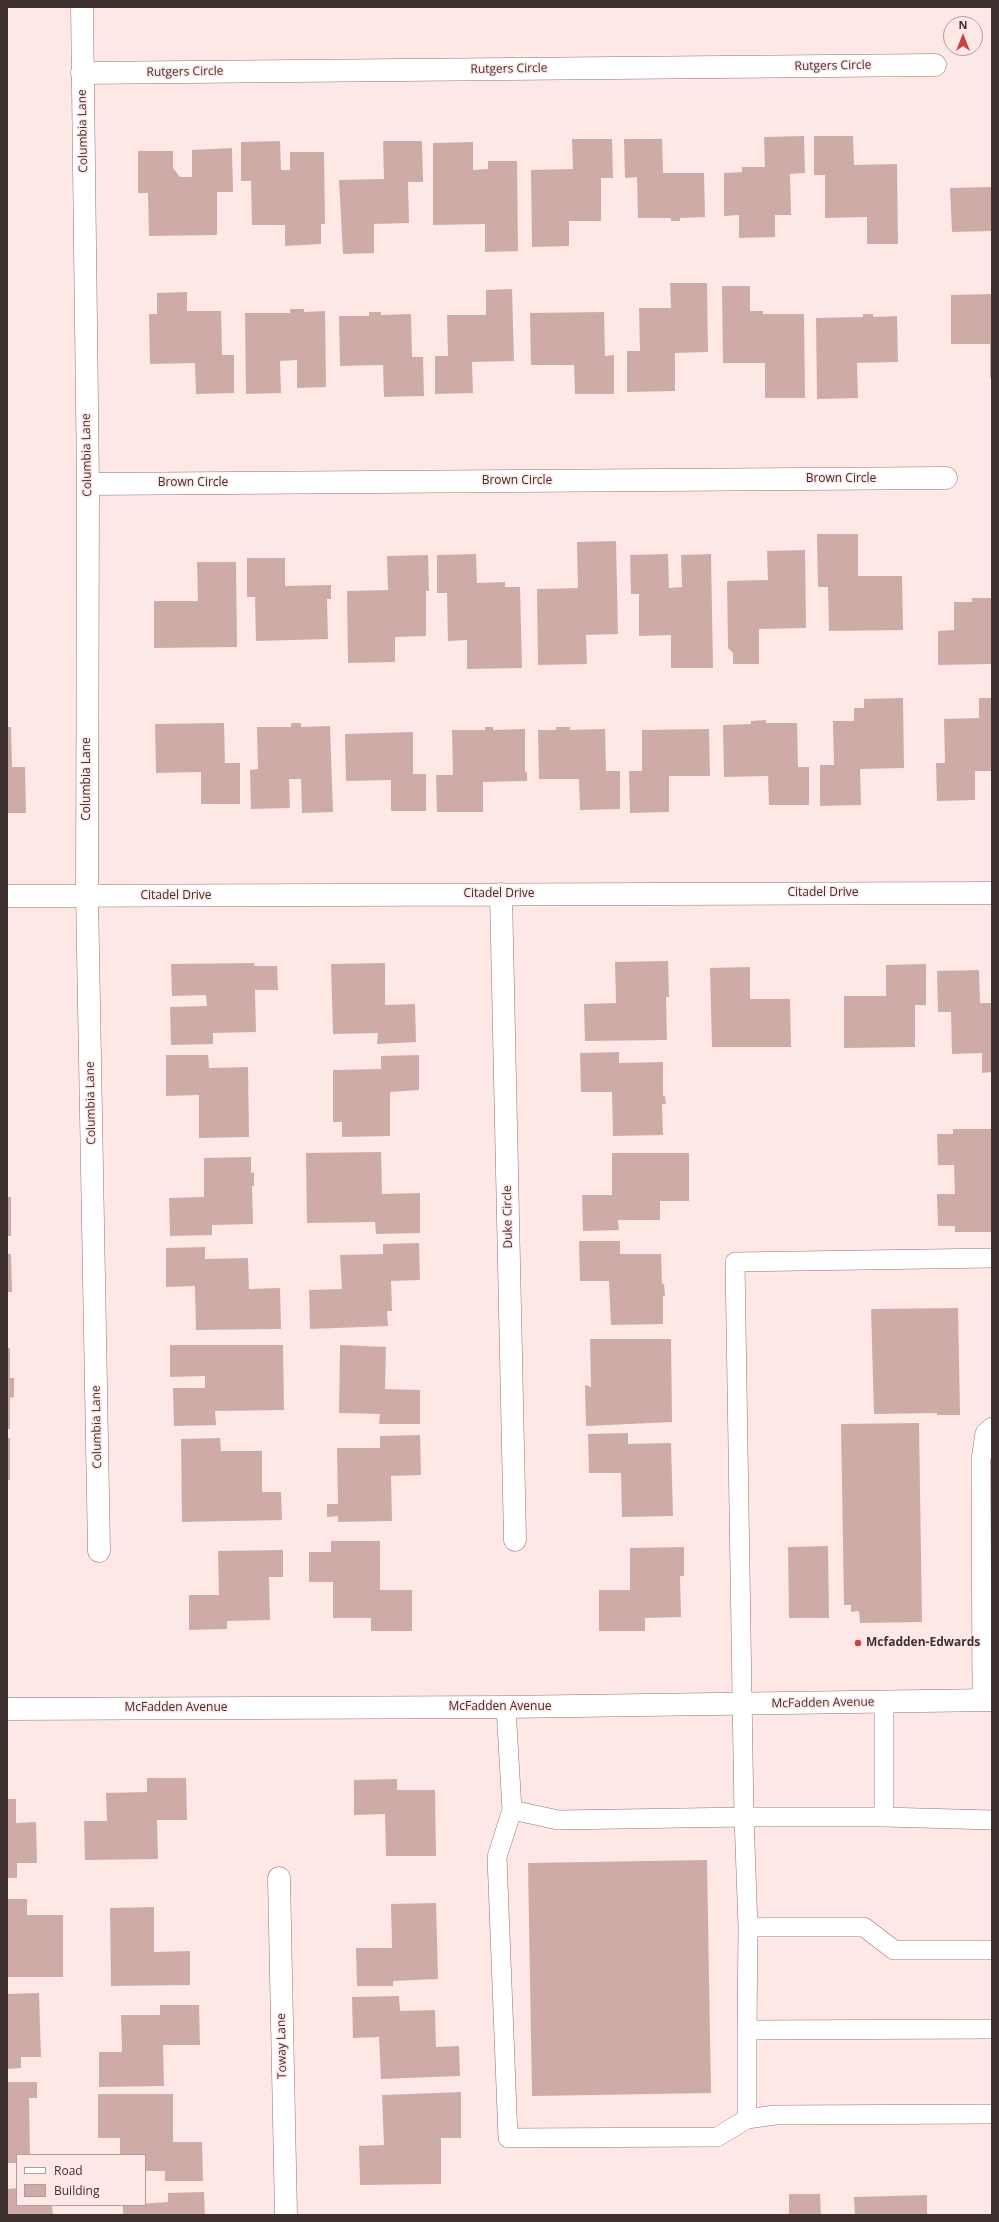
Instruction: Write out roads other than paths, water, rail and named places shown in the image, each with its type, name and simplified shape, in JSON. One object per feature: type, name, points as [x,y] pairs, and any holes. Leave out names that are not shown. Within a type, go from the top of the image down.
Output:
[{"type":"street","name":"Columbia Lane","points":[[82,7],[88,484],[87,896],[99,1551]]},
{"type":"street","name":"Rutgers Circle","points":[[82,73],[935,65]]},
{"type":"street","name":"Brown Circle","points":[[88,484],[946,478]]},
{"type":"street","name":"Citadel Drive","points":[[7,896],[992,892]]},
{"type":"street","name":"Duke Circle","points":[[501,894],[515,1540]]},
{"type":"street","name":"McFadden Avenue","points":[[7,1709],[506,1707],[987,1700]]},
{"type":"street","name":"Toway Lane","points":[[279,1878],[286,2215]]},
{"type":"lane","points":[[747,2119],[748,1927],[744,1817],[735,1262],[992,1258]]},
{"type":"lane","points":[[987,1700],[981,1460],[985,1433],[992,1427]]},
{"type":"lane","points":[[884,1702],[884,1817]]},
{"type":"lane","points":[[506,1707],[512,1810],[497,1857],[508,2138],[717,2137],[747,2119],[775,2115],[992,2114]]},
{"type":"lane","points":[[512,1810],[558,1820],[744,1817],[884,1817],[992,1820]]},
{"type":"lane","points":[[748,1927],[864,1927],[894,1950],[992,1950]]},
{"type":"lane","points":[[747,2030],[992,2028]]},
{"type":"place","name":"Mcfadden-Edwards","points":[[858,1643]]}]
